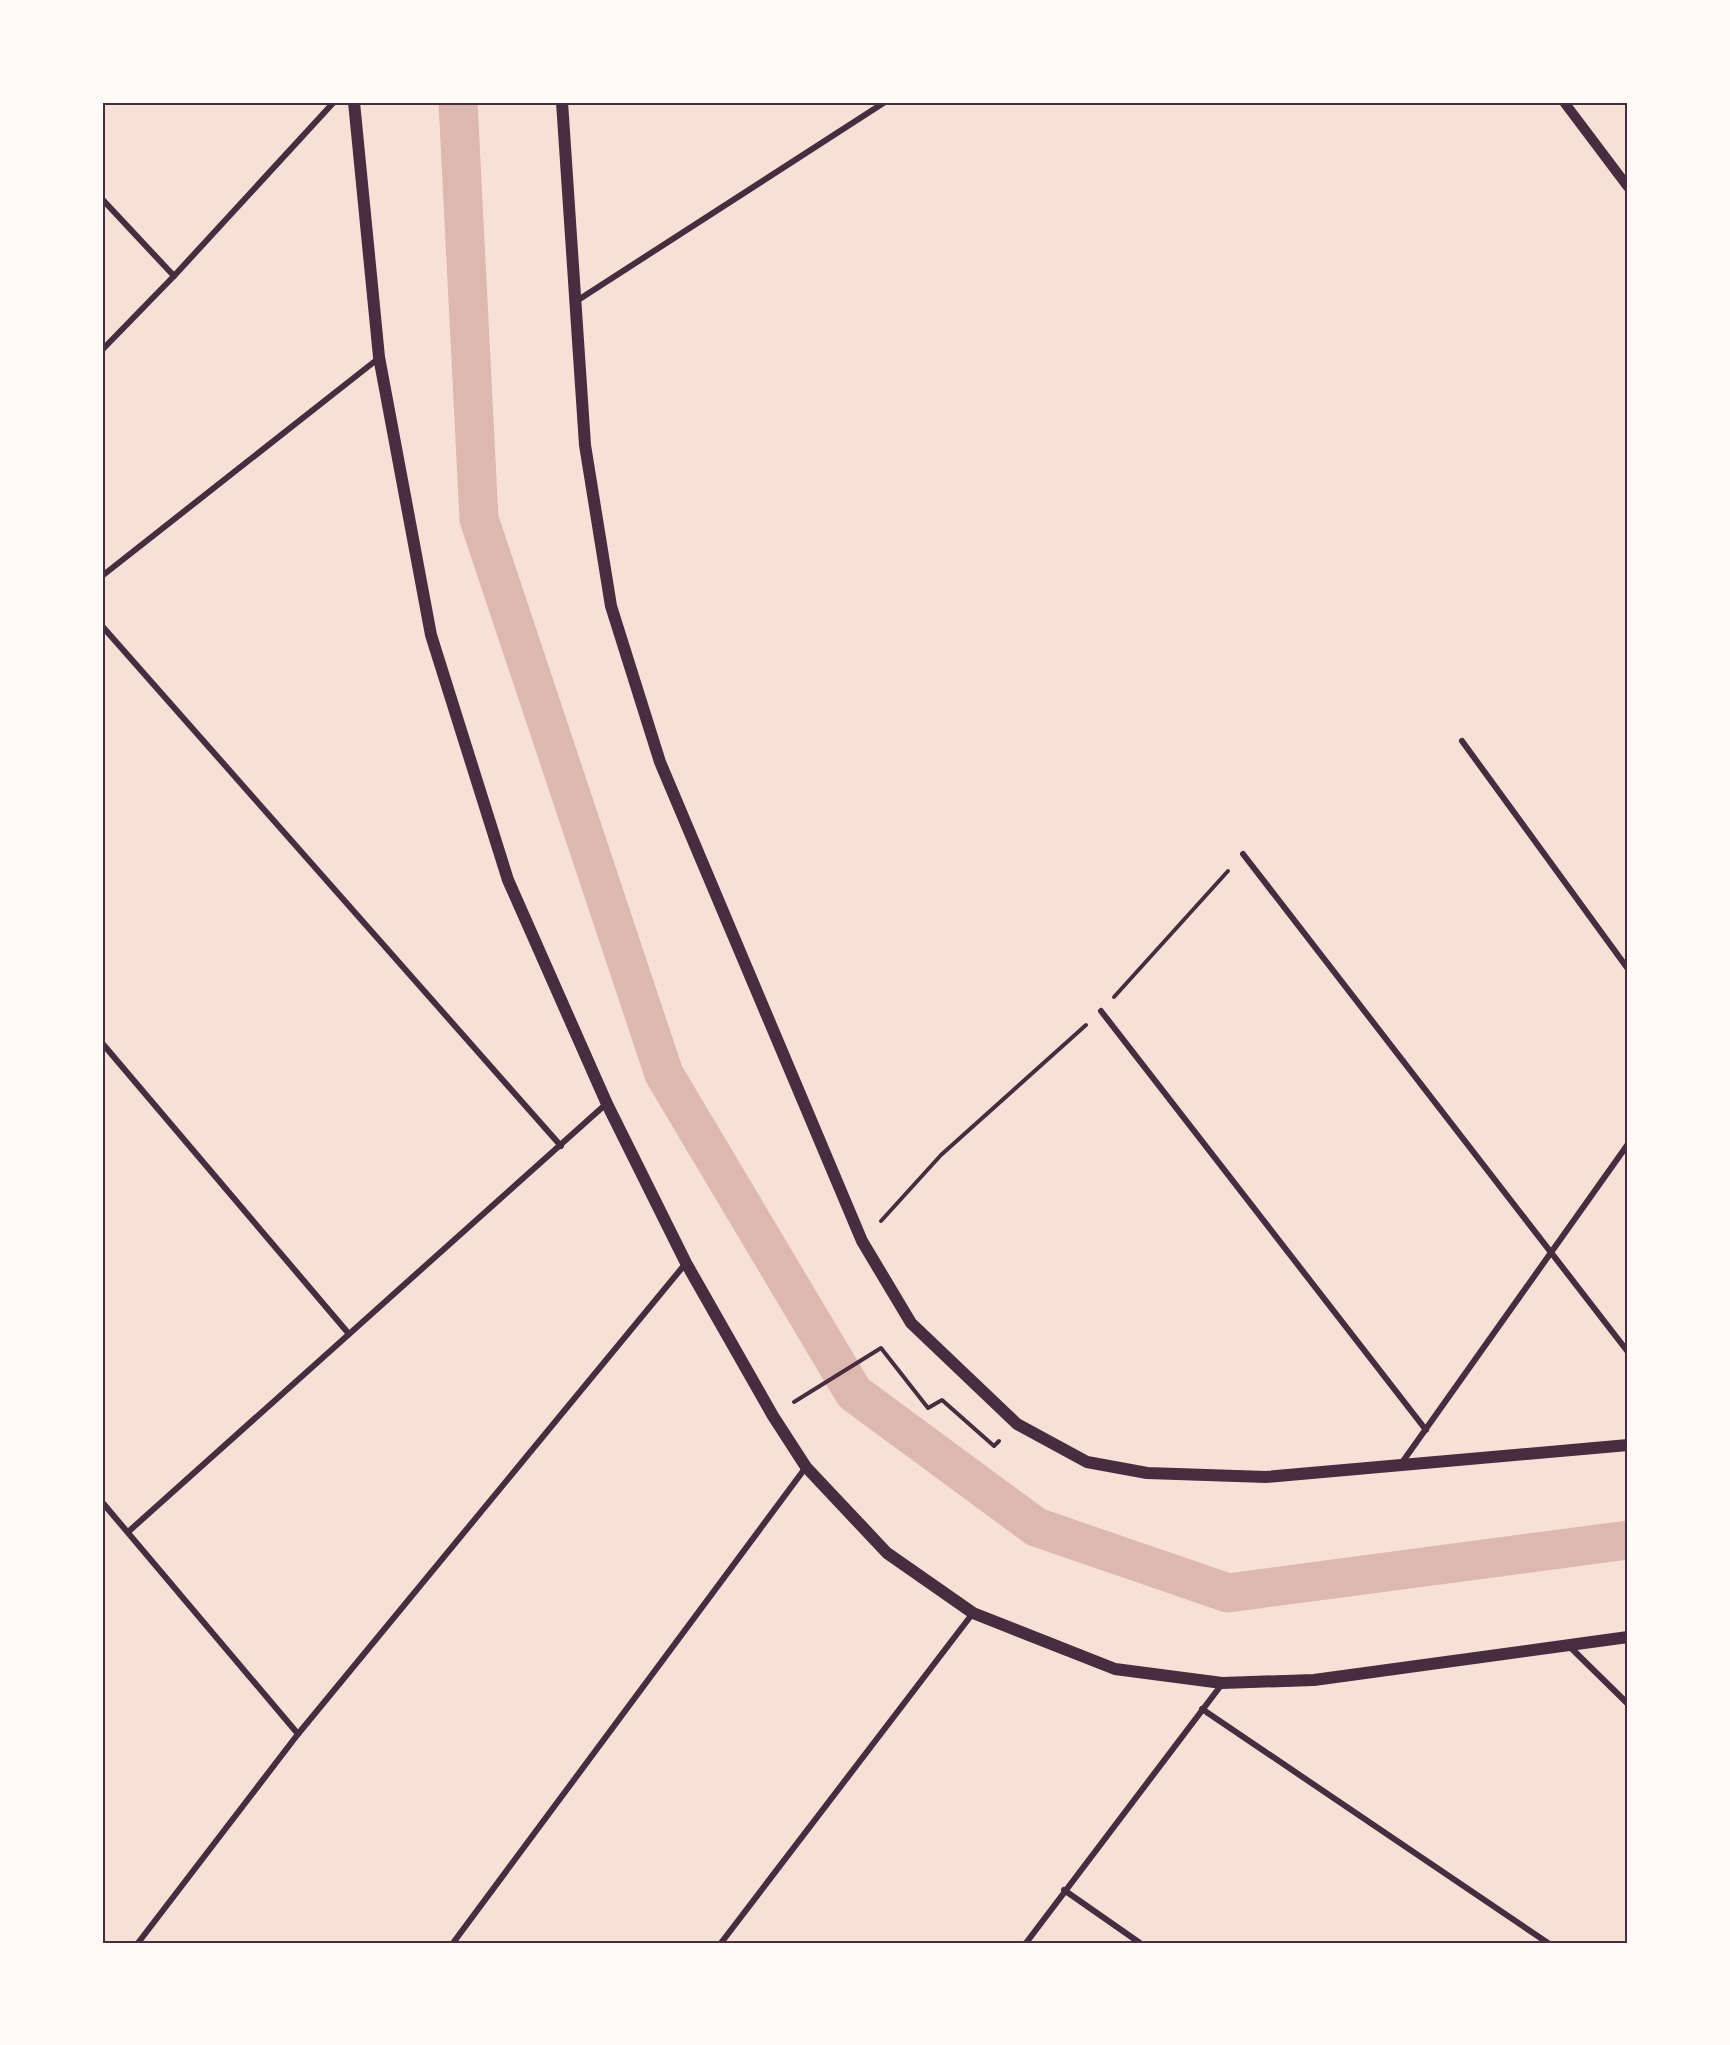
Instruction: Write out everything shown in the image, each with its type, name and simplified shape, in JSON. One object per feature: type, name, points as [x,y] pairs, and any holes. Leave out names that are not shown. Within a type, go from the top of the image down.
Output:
[{"type":"main road","points":[[354,102],[379,357],[431,635],[508,880],[607,1104],[686,1263],[773,1416],[806,1467],[887,1553],[973,1613],[1115,1669],[1222,1683],[1314,1680],[1628,1637]]},
{"type":"main road","points":[[562,102],[585,445],[611,606],[660,762],[862,1241],[910,1323],[1017,1424],[1087,1462],[1147,1473],[1266,1477],[1628,1444]]},
{"type":"street","points":[[102,350],[174,276],[334,102]]},
{"type":"street","points":[[575,302],[885,102]]},
{"type":"street","points":[[1564,102],[1628,187]]},
{"type":"street","points":[[102,199],[174,276]]},
{"type":"street","points":[[102,576],[379,357]]},
{"type":"street","points":[[102,626],[561,1146]]},
{"type":"street","points":[[1462,741],[1628,969]]},
{"type":"street","points":[[1243,854],[1628,1352]]},
{"type":"street","points":[[1101,1011],[1426,1430]]},
{"type":"street","points":[[102,1043],[349,1334]]},
{"type":"street","points":[[128,1532],[607,1104]]},
{"type":"street","points":[[1401,1465],[1628,1144]]},
{"type":"street","points":[[138,1943],[298,1734],[686,1263]]},
{"type":"street","points":[[453,1943],[806,1467]]},
{"type":"street","points":[[102,1502],[298,1734]]},
{"type":"street","points":[[721,1943],[973,1613]]},
{"type":"street","points":[[1569,1645],[1628,1704]]},
{"type":"street","points":[[1026,1943],[1222,1683]]},
{"type":"street","points":[[1203,1709],[1548,1943]]},
{"type":"street","points":[[1064,1890],[1140,1943]]},
{"type":"path","points":[[862,1241],[941,1155],[1101,1011],[1243,854]]},
{"type":"path","points":[[808,1393],[881,1348],[928,1408],[942,1400],[993,1446],[1017,1424]]},
{"type":"waterway","points":[[458,102],[479,519],[664,1074],[854,1393],[1036,1527],[1228,1593],[1628,1540]]}]
